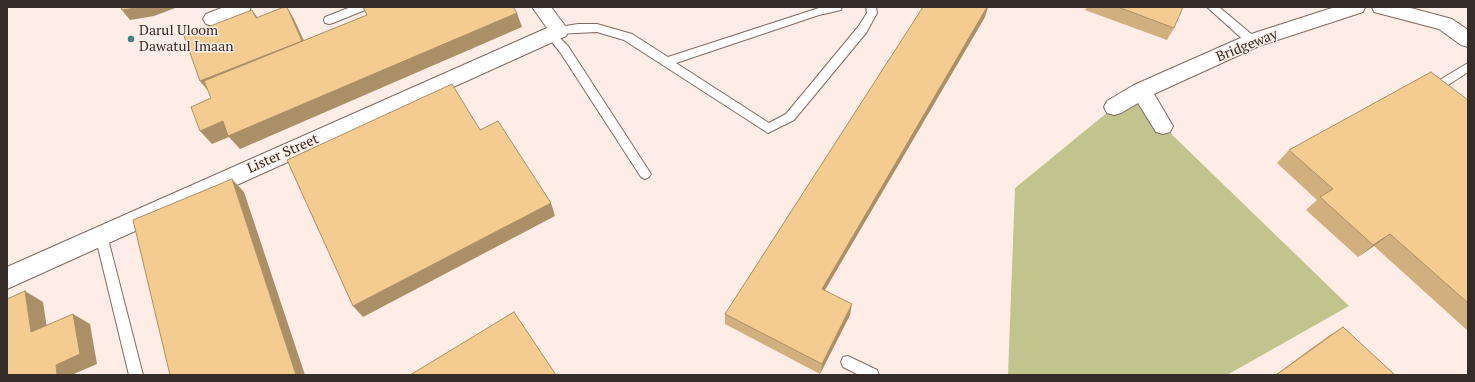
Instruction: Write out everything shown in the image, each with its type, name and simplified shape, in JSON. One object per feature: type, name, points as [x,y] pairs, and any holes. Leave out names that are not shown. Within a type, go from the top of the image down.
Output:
[{"type":"street","points":[[213,19],[242,7]]},
{"type":"street","points":[[541,7],[555,33]]},
{"type":"street","name":"Bridgeway","points":[[1114,107],[1141,91],[1252,41],[1356,7]]},
{"type":"street","points":[[1381,7],[1445,24],[1468,40]]},
{"type":"street","name":"Lister Street","points":[[7,278],[555,33]]},
{"type":"street","points":[[1141,91],[1163,126]]},
{"type":"lane","points":[[329,20],[361,7]]},
{"type":"lane","points":[[666,62],[817,12],[837,7]]},
{"type":"lane","points":[[644,174],[555,33],[578,28],[597,28],[628,37],[768,128],[790,117],[862,30],[872,13],[871,7]]},
{"type":"lane","points":[[1212,7],[1252,41]]},
{"type":"lane","points":[[1429,92],[1468,67]]},
{"type":"lane","points":[[101,235],[136,375]]},
{"type":"lane","points":[[848,362],[872,375]]},
{"type":"green space","points":[[1141,91],[1163,126],[1349,306],[1227,375],[1008,375],[1015,188],[1114,107]]},
{"type":"building","points":[[121,7],[143,7],[122,10]]},
{"type":"building","points":[[287,7],[302,41],[200,81],[184,36],[252,10],[256,18]]},
{"type":"building","points":[[363,7],[513,7],[517,13],[228,136],[223,121],[200,131],[191,107],[211,98],[204,81],[367,15]]},
{"type":"building","points":[[923,7],[987,7],[822,289],[852,304],[822,364],[725,314]]},
{"type":"building","points":[[1118,7],[1183,7],[1174,28]]},
{"type":"building","points":[[1431,72],[1468,100],[1468,303],[1390,234],[1373,245],[1320,197],[1333,189],[1289,150]]},
{"type":"building","points":[[452,84],[480,130],[498,121],[551,203],[353,306],[287,160]]},
{"type":"building","points":[[232,179],[296,375],[170,375],[133,220]]},
{"type":"building","points":[[25,291],[31,332],[73,314],[80,354],[56,365],[57,375],[7,375],[7,299]]},
{"type":"building","points":[[514,312],[556,375],[410,375]]},
{"type":"building","points":[[1343,327],[1395,375],[1276,375]]},
{"type":"place","name":"Darul Uloom Dawatul Imaan","points":[[131,39]]}]
